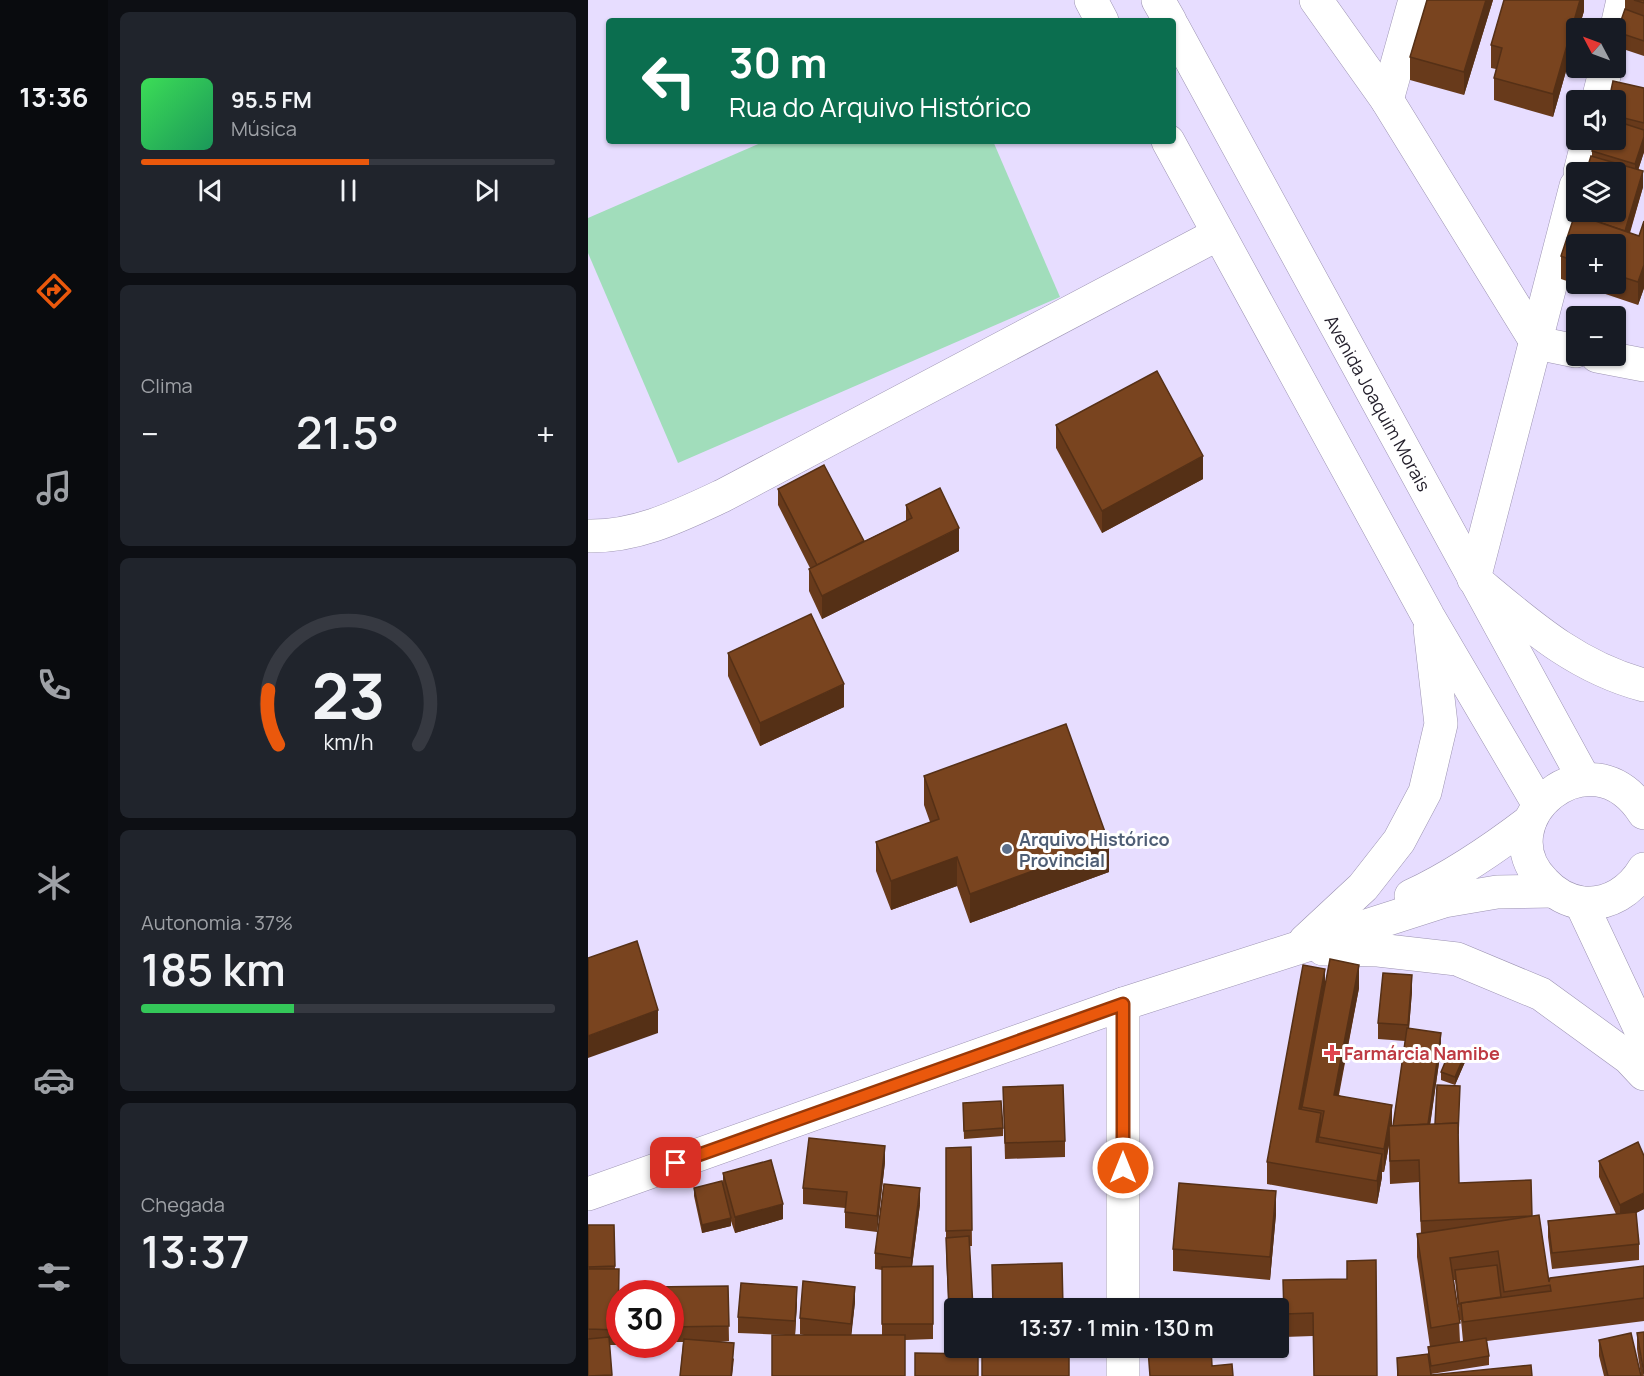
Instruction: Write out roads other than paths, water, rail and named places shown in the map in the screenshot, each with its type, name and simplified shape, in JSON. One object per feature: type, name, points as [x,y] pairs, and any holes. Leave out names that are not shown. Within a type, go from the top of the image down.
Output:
[{"type":"street","points":[[1091,0],[1100,18]]},
{"type":"street","points":[[1158,0],[1168,18]]},
{"type":"street","points":[[1316,0],[1387,100],[1537,343],[1566,349]]},
{"type":"street","points":[[1387,100],[1415,0]]},
{"type":"street","points":[[1619,18],[1623,0]]},
{"type":"street","name":"Avenida Joaquim Morais","points":[[1176,33],[1584,779]]},
{"type":"street","points":[[1170,144],[1534,813],[1527,840],[1530,860],[1538,877],[1566,897],[1644,1037]]},
{"type":"street","points":[[1567,222],[1474,579],[1552,643],[1620,679],[1644,685]]},
{"type":"street","points":[[588,536],[614,537],[665,522],[722,496],[1218,234]]},
{"type":"street","points":[[1626,362],[1644,365]]},
{"type":"street","points":[[1298,948],[1363,887],[1399,842],[1425,792],[1442,724],[1428,616]]},
{"type":"street","points":[[1298,948],[1442,882],[1486,854],[1559,788],[1584,779],[1632,781],[1635,800],[1644,813]]},
{"type":"street","points":[[588,1194],[1123,1004],[1444,901],[1497,892],[1611,899],[1642,879]]},
{"type":"street","points":[[1298,948],[1378,950],[1457,959],[1541,994],[1629,1058],[1644,1074]]},
{"type":"street","points":[[1123,1004],[1123,1298]]},
{"type":"street","points":[[1123,1358],[1123,1376]]},
{"type":"place","name":"Arquivo Histórico Provincial","points":[[1007,849]]},
{"type":"place","name":"Farmárcia Namibe","points":[[1332,1053]]}]
